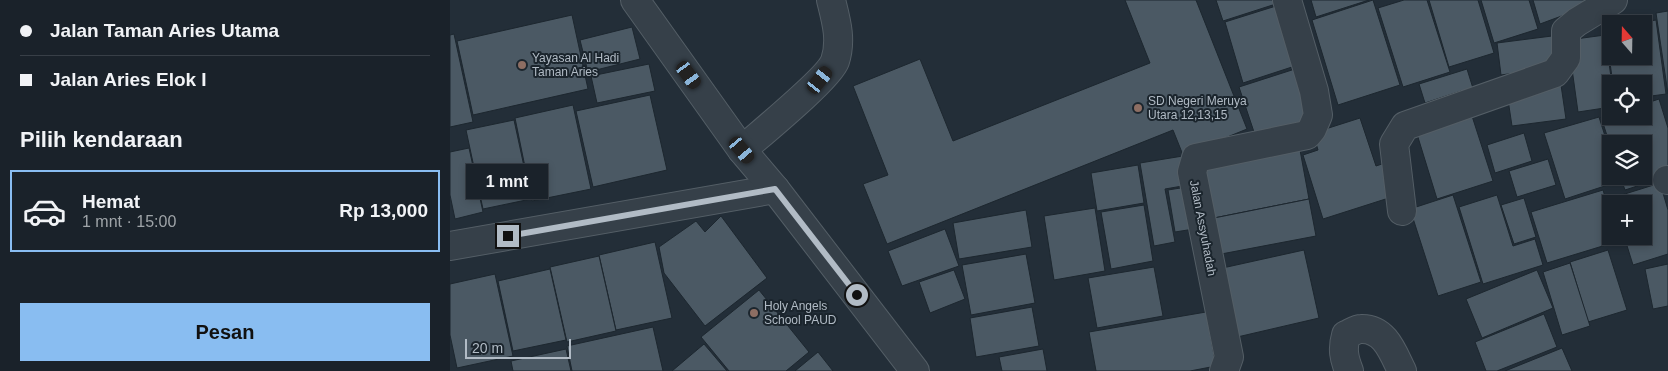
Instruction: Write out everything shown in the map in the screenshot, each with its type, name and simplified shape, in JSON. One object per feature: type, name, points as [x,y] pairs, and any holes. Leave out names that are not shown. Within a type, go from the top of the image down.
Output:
[{"type":"street","points":[[635,0],[742,150],[775,189],[916,371]]},
{"type":"street","points":[[742,150],[820,80],[835,62],[838,32],[831,0]]},
{"type":"street","name":"Jalan Assyuhadah","points":[[1224,371],[1229,357],[1192,172],[1196,158],[1307,135],[1312,129],[1318,115],[1314,91],[1287,0]]},
{"type":"street","points":[[1402,211],[1394,144],[1405,126],[1555,74],[1566,58],[1566,31],[1613,0]]},
{"type":"street","points":[[450,246],[775,189]]},
{"type":"street","points":[[1349,371],[1343,357],[1346,335],[1360,329],[1374,331],[1383,336],[1402,371]]},
{"type":"building","name":"SD Negeri Meruya Utara 12,13,15","points":[[1125,0],[1196,0],[1247,129],[1183,155],[1173,130],[887,244],[863,184],[888,175],[853,86],[920,59],[953,141],[1150,63]]},
{"type":"building","points":[[1216,0],[1281,0],[1282,2],[1223,21]]},
{"type":"building","points":[[1311,0],[1369,0],[1316,17]]},
{"type":"building","points":[[1373,0],[1400,85],[1338,105],[1312,20]]},
{"type":"building","points":[[1404,0],[1427,0],[1450,72],[1403,87],[1378,8]]},
{"type":"building","points":[[1429,0],[1478,0],[1494,53],[1449,67]]},
{"type":"building","points":[[1481,0],[1529,0],[1538,29],[1494,43]]},
{"type":"building","points":[[1533,0],[1602,0],[1602,1],[1540,24]]},
{"type":"building","points":[[1276,6],[1295,66],[1243,83],[1225,22]]},
{"type":"building","points":[[1668,11],[1668,94],[1656,13]]},
{"type":"building","name":"Yayasan Al Hadi Taman Aries","points":[[572,15],[588,89],[473,115],[457,41]]},
{"type":"building","points":[[1656,20],[1666,94],[1652,96],[1652,75],[1612,75],[1610,65],[1652,65],[1652,21]]},
{"type":"building","points":[[632,27],[640,59],[588,72],[580,40]]},
{"type":"building","points":[[454,34],[473,122],[450,127],[450,35]]},
{"type":"building","points":[[1602,35],[1602,65],[1609,65],[1611,75],[1602,75],[1602,108],[1578,112],[1568,40]]},
{"type":"building","points":[[1552,36],[1556,67],[1501,75],[1497,43]]},
{"type":"building","points":[[649,64],[655,91],[597,103],[591,76]]},
{"type":"building","points":[[1295,69],[1312,123],[1257,141],[1239,87]]},
{"type":"building","points":[[1467,69],[1476,98],[1464,102],[1461,91],[1425,103],[1419,84]]},
{"type":"building","points":[[1561,85],[1566,119],[1512,126],[1507,93]]},
{"type":"building","points":[[650,95],[667,170],[593,187],[576,111]]},
{"type":"building","points":[[1659,99],[1668,128],[1668,176],[1652,181],[1652,135],[1607,135],[1604,125],[1652,125],[1652,101]]},
{"type":"building","points":[[573,105],[591,189],[532,201],[515,118]]},
{"type":"building","points":[[1472,116],[1493,181],[1437,199],[1417,134]]},
{"type":"building","points":[[1599,117],[1605,135],[1602,135],[1602,185],[1608,185],[1565,199],[1544,133]]},
{"type":"building","points":[[1360,118],[1376,166],[1385,163],[1395,196],[1323,219],[1303,155],[1318,150],[1313,133]]},
{"type":"building","points":[[514,120],[531,199],[483,209],[466,130]]},
{"type":"building","points":[[1524,133],[1532,161],[1495,173],[1487,145]]},
{"type":"building","points":[[469,148],[483,212],[455,219],[450,195],[450,152]]},
{"type":"building","points":[[1300,150],[1309,199],[1209,219],[1200,170]]},
{"type":"building","points":[[1189,155],[1194,184],[1165,189],[1175,242],[1154,246],[1140,163]]},
{"type":"building","points":[[1548,159],[1556,185],[1517,197],[1509,171]]},
{"type":"building","points":[[1138,165],[1144,203],[1097,211],[1091,173]]},
{"type":"building","points":[[1660,183],[1668,210],[1668,254],[1633,265],[1627,245],[1652,245],[1652,195],[1622,195]]},
{"type":"building","points":[[1623,185],[1640,185],[1625,190]]},
{"type":"building","points":[[1193,186],[1200,228],[1175,232],[1168,190]]},
{"type":"building","points":[[1603,190],[1604,195],[1602,195],[1602,245],[1606,245],[1547,263],[1531,212]]},
{"type":"building","points":[[1453,195],[1481,282],[1438,296],[1410,209]]},
{"type":"building","points":[[1497,195],[1513,246],[1535,239],[1543,265],[1483,284],[1459,207]]},
{"type":"building","points":[[1524,198],[1536,237],[1514,244],[1501,205]]},
{"type":"building","points":[[1309,199],[1316,236],[1216,255],[1209,219]]},
{"type":"building","points":[[1144,205],[1153,261],[1111,269],[1101,212]]},
{"type":"building","points":[[1095,208],[1105,271],[1054,280],[1044,216]]},
{"type":"building","points":[[1026,210],[1032,247],[959,259],[953,223]]},
{"type":"building","points":[[721,216],[767,278],[705,326],[664,273],[659,247],[696,221],[705,232]]},
{"type":"building","points":[[945,229],[959,266],[902,286],[888,251]]},
{"type":"building","points":[[655,242],[672,318],[616,330],[599,255]]},
{"type":"building","points":[[1304,250],[1319,318],[1233,338],[1218,269]]},
{"type":"building","points":[[1608,250],[1627,310],[1588,322],[1570,262]]},
{"type":"building","points":[[1026,254],[1035,303],[971,315],[962,265]]},
{"type":"building","points":[[599,256],[616,331],[567,342],[550,267]]},
{"type":"building","points":[[1570,263],[1590,326],[1562,335],[1543,272]]},
{"type":"building","points":[[1668,264],[1668,306],[1653,309],[1645,269]]},
{"type":"building","points":[[1154,267],[1163,316],[1097,328],[1088,278]]},
{"type":"building","points":[[550,269],[566,340],[513,351],[498,281]]},
{"type":"building","points":[[954,270],[965,299],[930,313],[919,282]]},
{"type":"building","points":[[1537,270],[1553,308],[1482,338],[1466,299]]},
{"type":"building","points":[[495,274],[513,356],[457,368],[450,335],[450,284]]},
{"type":"building","name":"Holy Angels School PAUD","points":[[759,290],[809,352],[786,371],[729,371],[701,337]]},
{"type":"building","points":[[1032,307],[1039,346],[976,357],[970,318]]},
{"type":"building","points":[[1206,312],[1216,366],[1190,371],[1096,371],[1089,332]]},
{"type":"building","points":[[1544,314],[1557,347],[1497,371],[1486,371],[1475,342]]},
{"type":"building","points":[[653,327],[663,371],[572,371],[567,346]]},
{"type":"building","points":[[704,344],[727,371],[672,371]]},
{"type":"building","points":[[1562,348],[1572,371],[1505,371]]},
{"type":"building","points":[[566,349],[571,371],[513,371],[511,361]]},
{"type":"building","points":[[1043,349],[1047,371],[1002,371],[999,357]]},
{"type":"building","points":[[818,352],[833,371],[795,371]]},
{"type":"place","name":"Yayasan Al Hadi Taman Aries","points":[[522,65]]},
{"type":"place","name":"SD Negeri Meruya Utara 12,13,15","points":[[1138,108]]},
{"type":"place","name":"Holy Angels School PAUD","points":[[754,313]]},
{"type":"route","points":[[508,236],[775,189],[857,295]]}]
